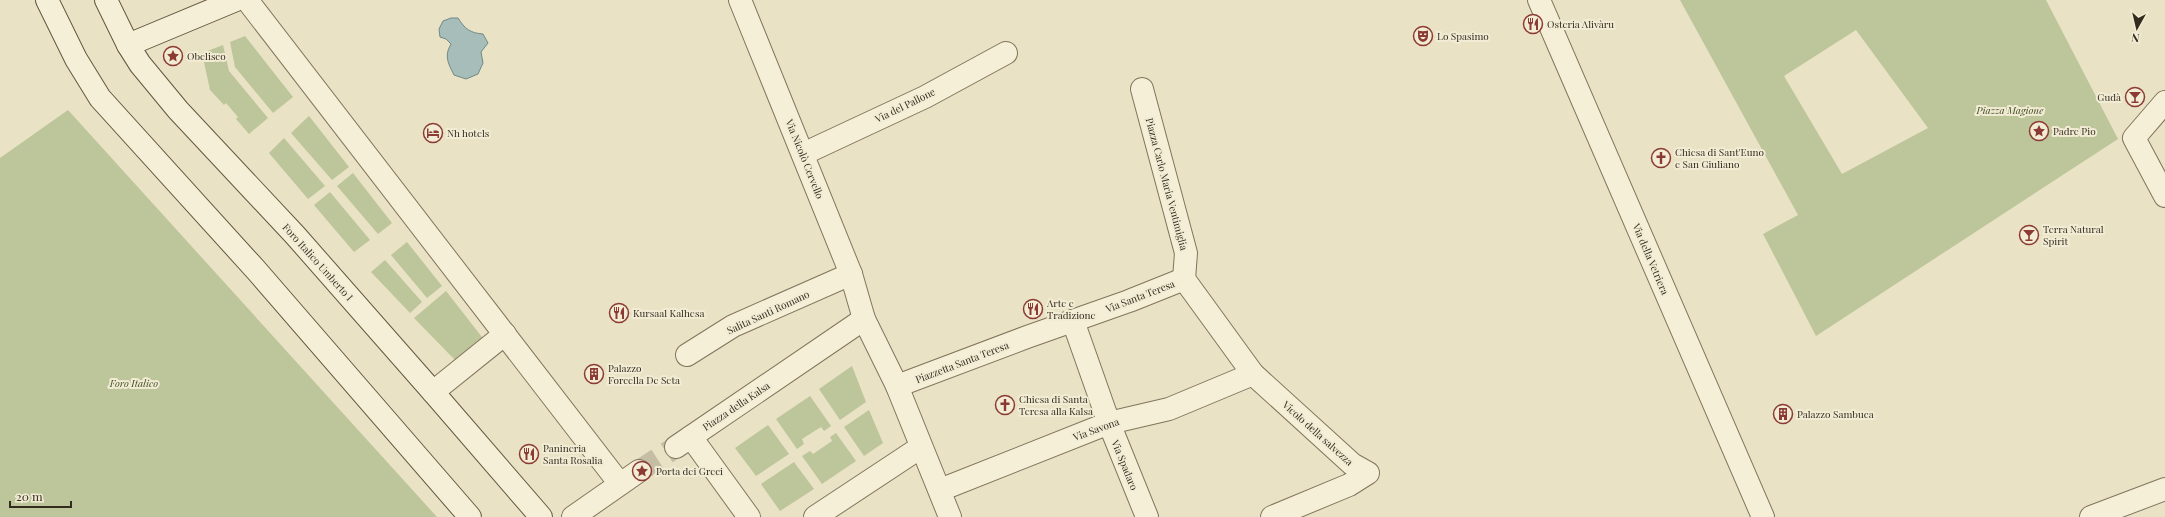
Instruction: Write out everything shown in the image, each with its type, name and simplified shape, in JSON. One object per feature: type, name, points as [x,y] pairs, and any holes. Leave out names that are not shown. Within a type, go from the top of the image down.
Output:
[{"type":"street","points":[[47,0],[76,59],[100,98],[256,270],[470,517]]},
{"type":"street","name":"Foro Italico Umberto I","points":[[106,0],[128,45],[140,64],[178,110],[295,236],[433,392],[540,517]]},
{"type":"street","points":[[128,45],[236,0]]},
{"type":"street","points":[[247,0],[620,484]]},
{"type":"street","name":"Via Nicolò Cervello","points":[[740,0],[851,274],[864,319],[897,386],[950,517]]},
{"type":"street","name":"Via della Vetriera","points":[[1539,0],[1763,517]]},
{"type":"street","name":"Via del Pallone","points":[[803,154],[925,97],[1006,53]]},
{"type":"street","name":"Piazza Carlo Maria Ventimiglia","points":[[1142,89],[1186,253],[1184,279]]},
{"type":"street","points":[[2165,102],[2134,138],[2165,196]]},
{"type":"street","name":"Salita Santi Romano","points":[[687,355],[733,326],[851,274]]},
{"type":"street","points":[[1184,279],[1253,374]]},
{"type":"street","name":"Via Santa Teresa","points":[[1027,337],[1184,279]]},
{"type":"street","name":"Piazza della Kalsa","points":[[749,517],[683,442],[864,319]]},
{"type":"street","name":"Via Spadaro","points":[[1073,321],[1109,423],[1147,517]]},
{"type":"street","points":[[433,392],[505,334]]},
{"type":"street","name":"Piazzetta Santa Teresa","points":[[897,386],[1027,337]]},
{"type":"street","name":"Via Savona","points":[[940,490],[1109,423],[1169,409],[1253,374]]},
{"type":"street","name":"Vicolo della salvezza","points":[[1253,374],[1352,464],[1368,473],[1349,485],[1272,517]]},
{"type":"street","points":[[815,517],[921,447]]},
{"type":"street","points":[[572,517],[639,471]]},
{"type":"street","points":[[2091,517],[2165,489]]},
{"type":"green space","name":"Piazza Magione","points":[[1680,0],[2046,0],[2118,139],[1816,336],[1763,234],[1798,215]],"holes":[[[1856,30],[1928,128],[1842,174],[1784,76]]]},
{"type":"green space","points":[[245,36],[293,97],[273,113],[235,67],[230,42]]},
{"type":"green space","points":[[223,45],[229,71],[268,118],[249,134],[236,119],[238,117],[226,103],[224,105],[210,90],[202,53]]},
{"type":"green space","name":"Foro Italico","points":[[68,110],[437,517],[0,517],[0,158]]},
{"type":"green space","points":[[309,116],[349,167],[332,180],[291,133]]},
{"type":"green space","points":[[284,138],[325,186],[308,199],[269,153]]},
{"type":"green space","points":[[353,173],[392,223],[378,234],[337,186]]},
{"type":"green space","points":[[330,192],[370,240],[354,252],[314,205]]},
{"type":"green space","points":[[407,242],[442,286],[427,298],[391,255]]},
{"type":"green space","points":[[385,260],[422,302],[410,313],[371,272]]},
{"type":"green space","points":[[446,291],[485,341],[456,361],[414,318]]},
{"type":"green space","points":[[852,366],[866,402],[840,420],[819,389]]},
{"type":"green space","points":[[810,396],[831,426],[824,431],[821,427],[802,439],[804,444],[797,449],[776,419]]},
{"type":"green space","points":[[869,410],[883,443],[864,456],[844,427]]},
{"type":"green space","points":[[768,425],[789,454],[756,476],[735,448]]},
{"type":"green space","points":[[836,433],[856,461],[822,484],[802,456],[810,451],[813,454],[832,441],[830,437]]},
{"type":"green space","points":[[794,462],[814,489],[780,511],[761,484]]},
{"type":"water","points":[[451,18],[458,18],[468,30],[483,34],[488,43],[481,52],[483,63],[478,74],[466,79],[454,75],[447,56],[451,44],[446,39],[440,37],[439,29],[443,21]]},
{"type":"tunnel","points":[[639,471],[676,447]]},
{"type":"place","name":"Osteria Alivàru","points":[[1533,24]]},
{"type":"place","name":"Lo Spasimo","points":[[1423,36]]},
{"type":"place","name":"Obelisco","points":[[173,56]]},
{"type":"place","name":"Gudà","points":[[2135,97]]},
{"type":"place","name":"Padre Pio","points":[[2039,131]]},
{"type":"place","name":"Nh hotels","points":[[433,133]]},
{"type":"place","name":"Chiesa di Sant'Euno e San Giuliano","points":[[1661,158]]},
{"type":"place","name":"Terra Natural Spirit","points":[[2029,235]]},
{"type":"place","name":"Arte e Tradizione","points":[[1033,309]]},
{"type":"place","name":"Kursaal Kalhesa","points":[[619,313]]},
{"type":"place","name":"Palazzo Forcella De Seta","points":[[594,374]]},
{"type":"place","name":"Chiesa di Santa Teresa alla Kalsa","points":[[1005,405]]},
{"type":"place","name":"Palazzo Sambuca","points":[[1783,414]]},
{"type":"place","name":"Panineria Santa Rosalia","points":[[529,454]]},
{"type":"place","name":"Porta dei Greci","points":[[642,471]]}]
